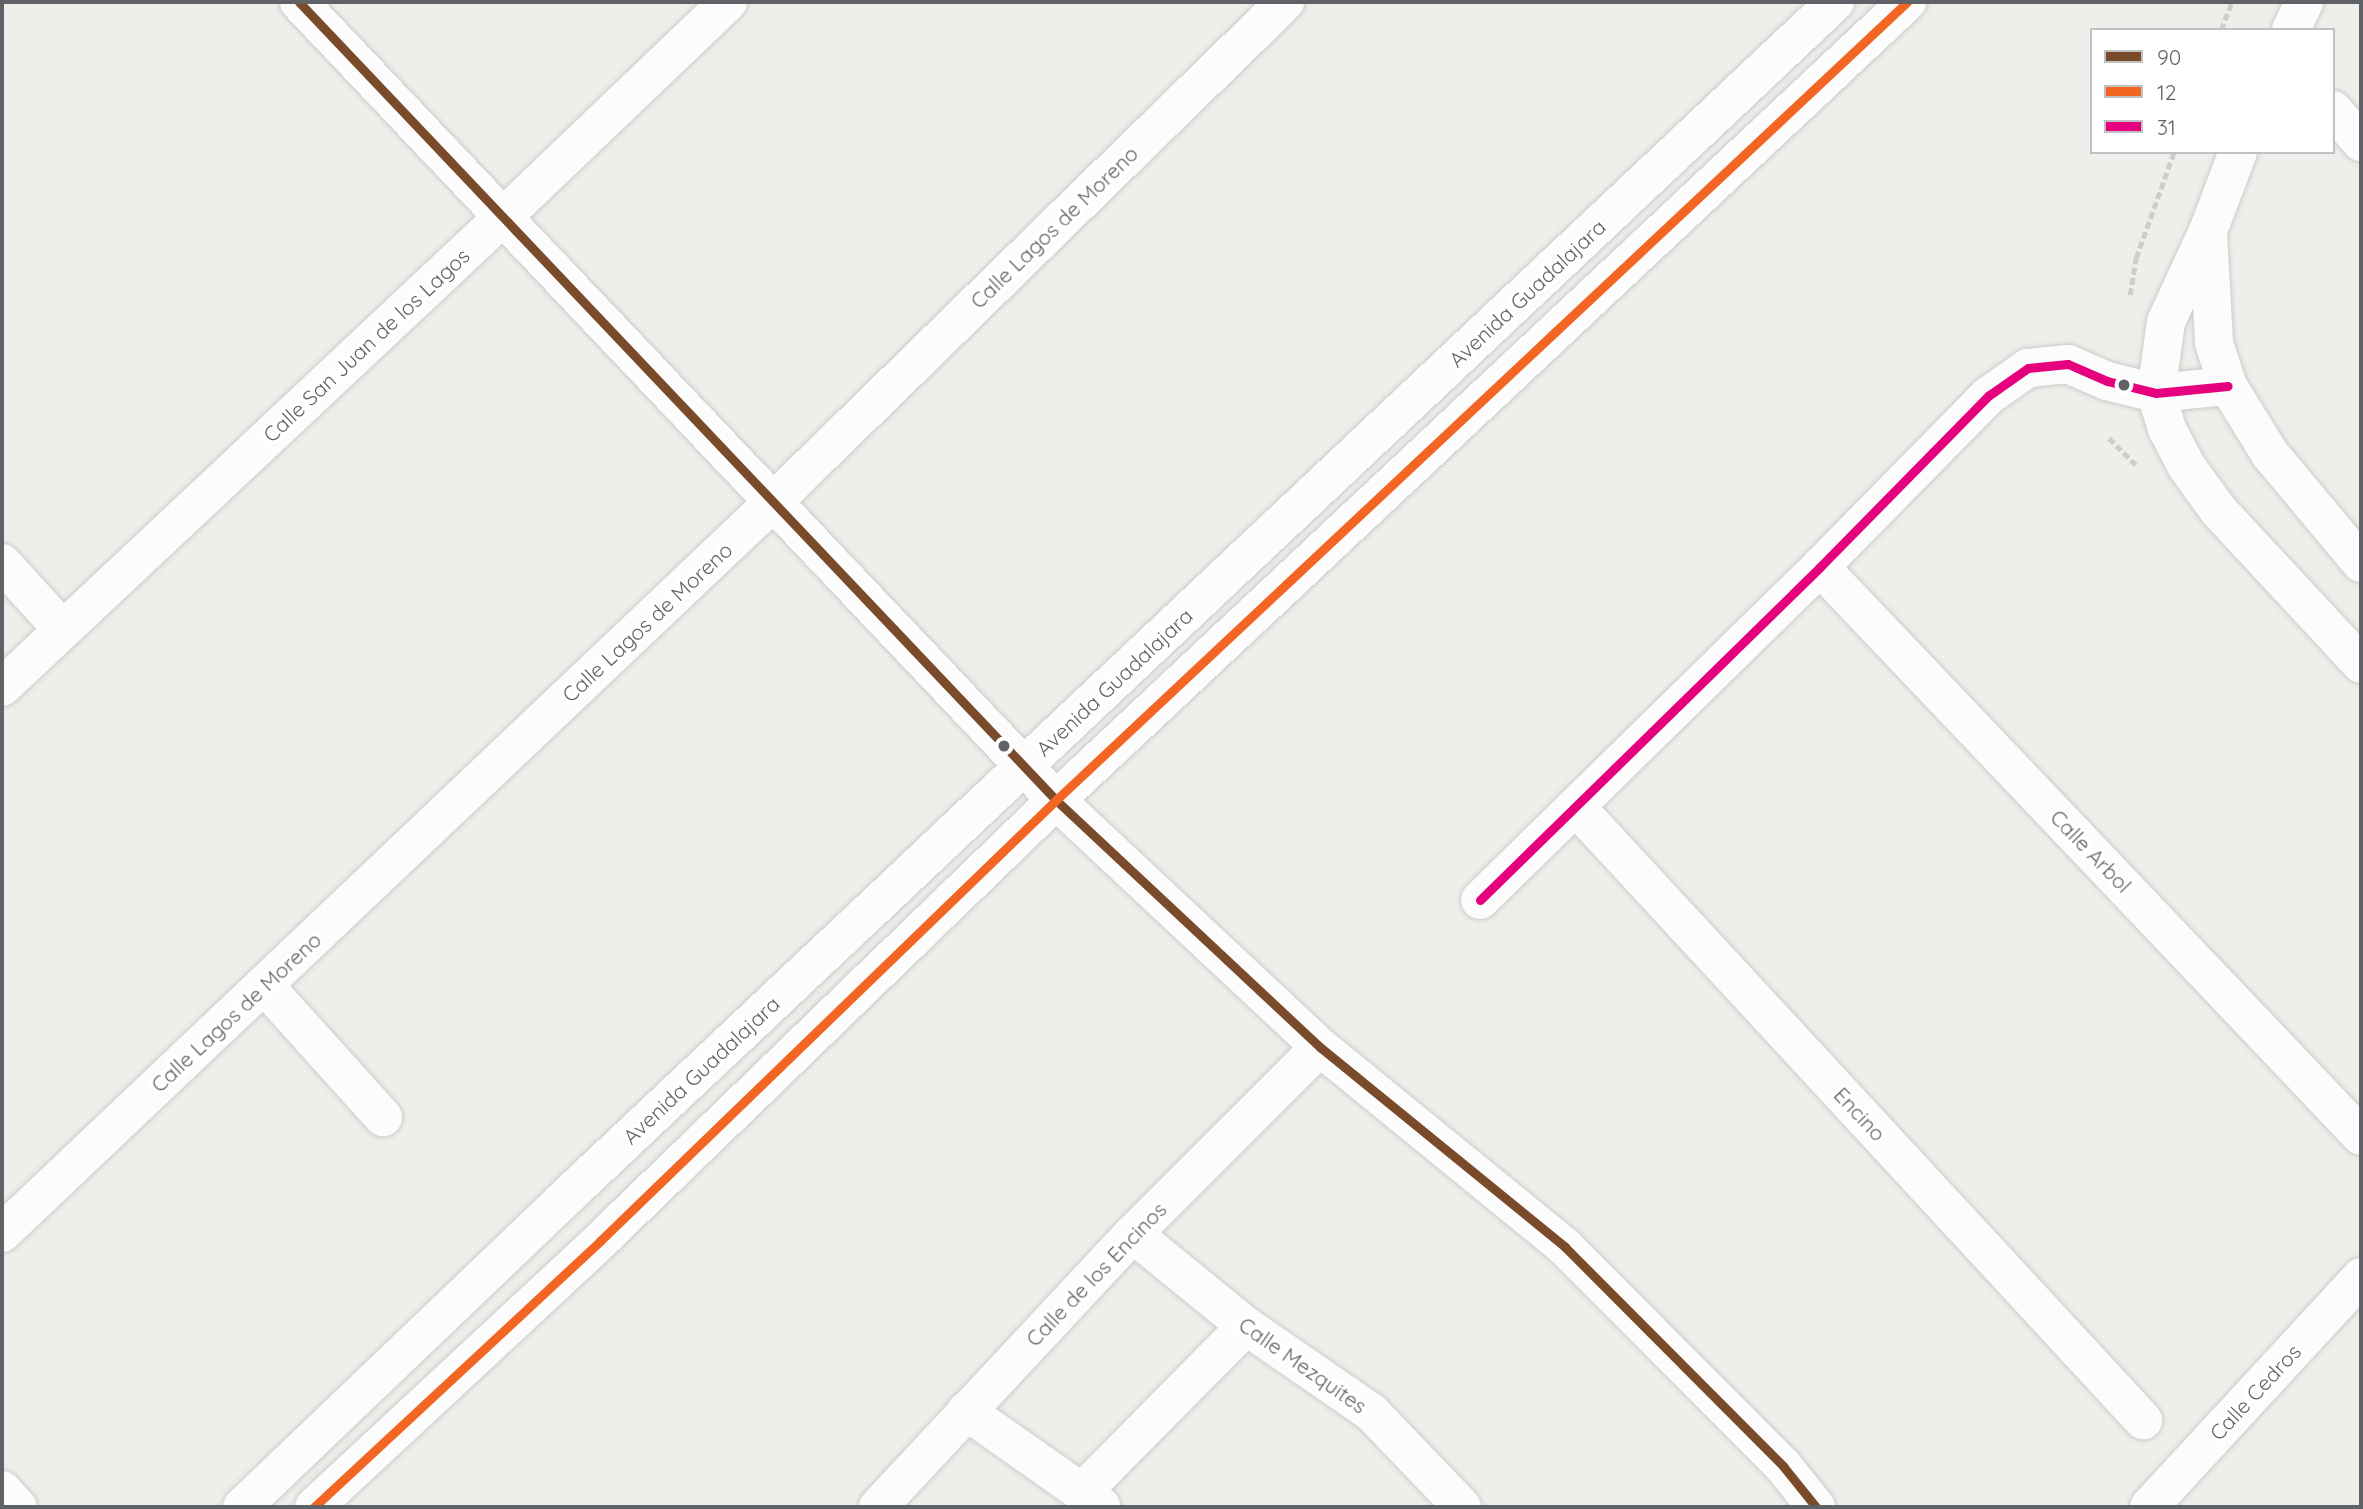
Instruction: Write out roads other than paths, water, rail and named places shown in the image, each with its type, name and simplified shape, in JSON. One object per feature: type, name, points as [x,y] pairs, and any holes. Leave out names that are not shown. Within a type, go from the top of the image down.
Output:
[{"type":"street","points":[[299,2],[1056,800],[1320,1047],[1565,1247],[1783,1466],[1816,1507]]},
{"type":"street","name":"Calle San Juan de los Lagos","points":[[2,687],[728,2]]},
{"type":"street","name":"Calle Lagos de Moreno","points":[[2,1233],[773,502],[1285,2]]},
{"type":"street","name":"Avenida Guadalajara","points":[[242,1507],[573,1190],[1835,2]]},
{"type":"street","points":[[1842,2],[1870,36]]},
{"type":"street","points":[[314,1507],[600,1241],[1056,800],[1907,2]]},
{"type":"street","points":[[2292,28],[2304,2]]},
{"type":"street","points":[[2335,112],[2361,142]]},
{"type":"street","points":[[2237,154],[2207,232],[2166,323],[2156,393],[2167,429],[2177,448],[2218,510],[2361,664]]},
{"type":"street","points":[[2207,232],[2214,342],[2228,386],[2270,454],[2361,563]]},
{"type":"street","points":[[1480,900],[1577,808],[1820,567],[1988,396],[2028,368],[2068,364],[2107,381],[2156,393],[2228,386]]},
{"type":"street","points":[[2,563],[62,629]]},
{"type":"street","name":"Calle Arbol","points":[[1820,567],[2361,1136]]},
{"type":"street","name":"Encino","points":[[1577,808],[2143,1420]]},
{"type":"street","points":[[264,985],[383,1117]]},
{"type":"street","name":"Calle de los Encinos","points":[[878,1507],[1133,1234],[1320,1047]]},
{"type":"street","name":"Calle Mezquites","points":[[1133,1234],[1246,1326],[1372,1413],[1462,1507]]},
{"type":"street","name":"Calle Cedros","points":[[2149,1507],[2361,1277]]},
{"type":"street","points":[[966,1410],[1092,1500],[1246,1326]]},
{"type":"street","points":[[2,1490],[18,1507]]}]
